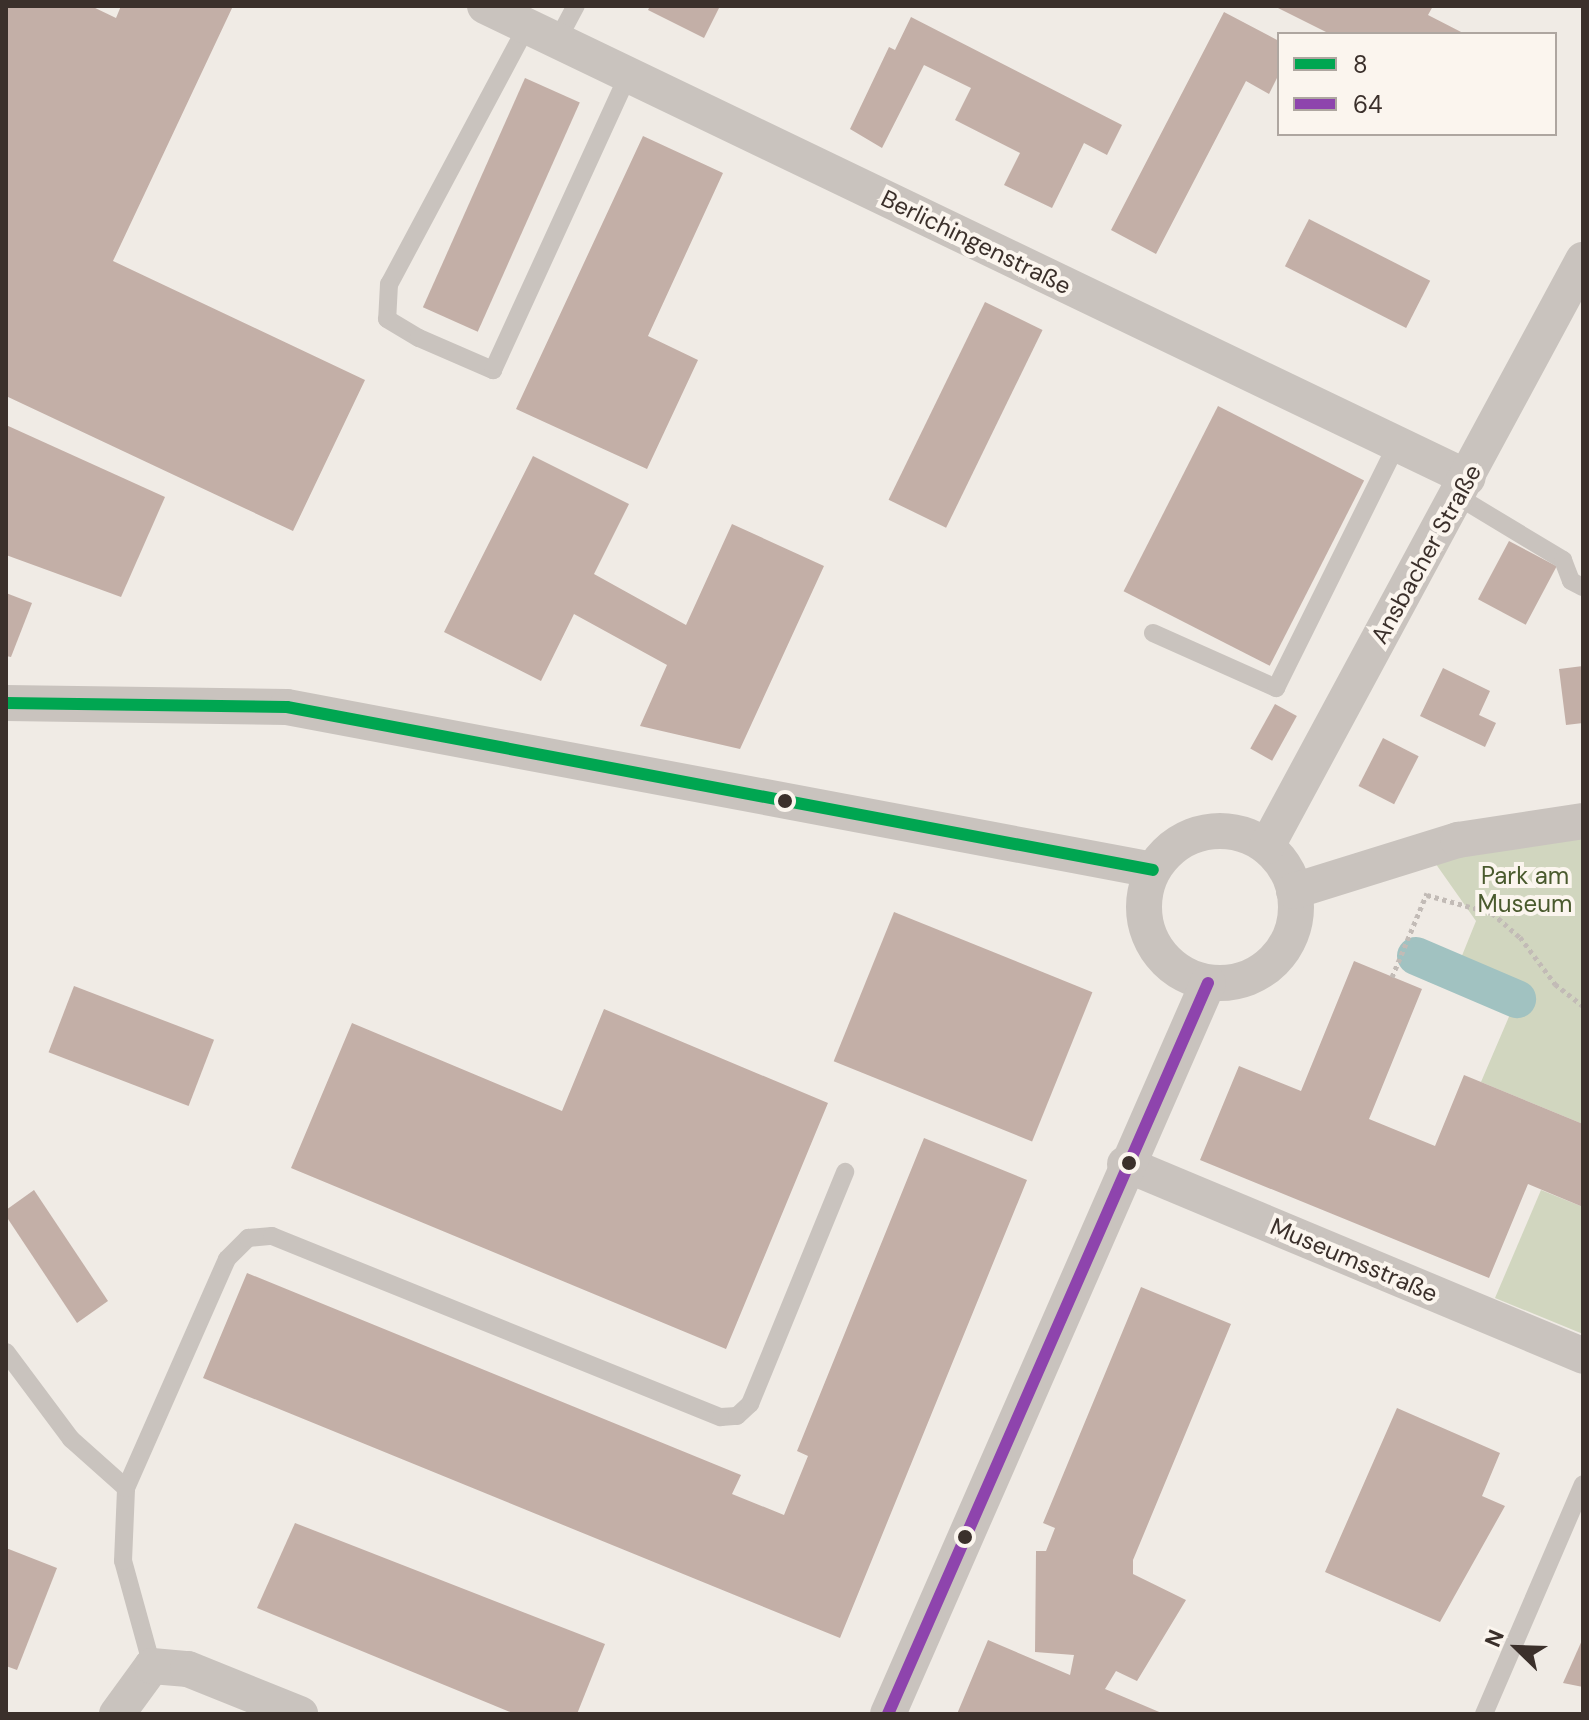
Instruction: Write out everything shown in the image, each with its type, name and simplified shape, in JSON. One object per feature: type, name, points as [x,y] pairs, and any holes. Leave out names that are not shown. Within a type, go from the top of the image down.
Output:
[{"type":"street","name":"Berlichingenstraße","points":[[485,6],[1397,444],[1462,487]]},
{"type":"street","name":"Ansbacher Straße","points":[[1267,846],[1583,260]]},
{"type":"street","points":[[6,703],[287,707],[1153,870]]},
{"type":"street","points":[[1294,891],[1458,840],[1583,821]]},
{"type":"street","points":[[1205,832],[1237,833],[1267,846],[1289,874],[1296,916],[1275,960],[1243,978],[1208,983],[1165,960],[1151,941],[1144,905],[1153,870],[1184,839],[1205,832]]},
{"type":"street","points":[[888,1714],[1125,1164],[1208,983]]},
{"type":"street","name":"Museumsstraße","points":[[1125,1164],[1583,1356]]},
{"type":"street","points":[[117,1714],[152,1666],[188,1669],[300,1714]]},
{"type":"lane","points":[[576,6],[542,33],[389,284],[387,319],[419,338],[493,370],[628,75]]},
{"type":"lane","points":[[1153,633],[1276,688],[1397,444]]},
{"type":"lane","points":[[1462,487],[1563,560],[1571,581],[1583,587]]},
{"type":"lane","points":[[152,1666],[123,1561],[126,1488],[227,1259],[248,1238],[272,1236],[721,1417],[737,1416],[750,1404],[845,1172]]},
{"type":"lane","points":[[6,1352],[71,1439],[126,1488]]},
{"type":"lane","points":[[1484,1714],[1583,1484]]},
{"type":"path","points":[[1392,977],[1427,895],[1426,850]]},
{"type":"path","points":[[1427,895],[1492,913],[1520,937],[1555,984],[1583,1006]]},
{"type":"green space","name":"Park am Museum","points":[[1583,817],[1583,1124],[1481,1082],[1520,991],[1459,963],[1476,921],[1426,850]]},
{"type":"green space","points":[[1541,1190],[1583,1207],[1583,1334],[1495,1298]]},
{"type":"building","points":[[6,6],[91,6],[116,18],[121,6],[233,6],[113,261],[365,380],[293,531],[6,396]]},
{"type":"building","points":[[650,6],[720,6],[704,38],[648,10]]},
{"type":"building","points":[[1274,6],[1433,6],[1428,15],[1461,32],[1326,32]]},
{"type":"building","points":[[1224,12],[1277,40],[1277,78],[1269,94],[1246,81],[1156,254],[1111,230]]},
{"type":"building","points":[[911,17],[1122,125],[1107,155],[1084,143],[1052,208],[1004,185],[1020,153],[955,120],[971,88],[924,65],[882,148],[850,129],[889,47],[895,50]]},
{"type":"building","points":[[525,78],[580,102],[478,332],[423,307]]},
{"type":"building","points":[[643,136],[723,173],[648,336],[698,360],[647,469],[516,409]]},
{"type":"building","points":[[1309,219],[1430,281],[1406,328],[1285,266]]},
{"type":"building","points":[[985,302],[1043,330],[946,528],[889,500]]},
{"type":"building","points":[[1218,406],[1364,480],[1270,666],[1124,591]]},
{"type":"building","points":[[6,425],[165,497],[121,597],[6,555]]},
{"type":"building","points":[[533,456],[629,504],[594,574],[686,625],[732,524],[824,566],[740,749],[640,726],[667,665],[574,614],[541,681],[444,632]]},
{"type":"building","points":[[1509,541],[1557,566],[1526,625],[1478,599]]},
{"type":"building","points":[[6,593],[32,603],[11,657],[6,656]]},
{"type":"building","points":[[1583,666],[1583,723],[1566,725],[1559,669]]},
{"type":"building","points":[[1443,668],[1490,691],[1479,715],[1496,723],[1485,747],[1420,716]]},
{"type":"building","points":[[1275,704],[1297,716],[1272,761],[1250,749]]},
{"type":"building","points":[[1383,738],[1419,756],[1394,804],[1358,786]]},
{"type":"building","points":[[894,912],[1092,992],[1032,1141],[834,1061]]},
{"type":"building","points":[[1354,961],[1422,989],[1369,1119],[1435,1146],[1464,1075],[1583,1124],[1583,1207],[1528,1184],[1489,1278],[1200,1160],[1239,1066],[1301,1091]]},
{"type":"building","points":[[74,986],[214,1040],[189,1106],[49,1052]]},
{"type":"building","points":[[604,1009],[828,1103],[726,1349],[291,1168],[352,1023],[562,1111]]},
{"type":"building","points":[[924,1138],[1027,1180],[840,1638],[203,1378],[247,1273],[741,1475],[732,1494],[784,1515],[808,1456],[797,1451]]},
{"type":"building","points":[[34,1190],[108,1301],[77,1323],[6,1216],[6,1210]]},
{"type":"building","points":[[1141,1287],[1231,1324],[1133,1560],[1133,1574],[1186,1600],[1137,1681],[1116,1671],[1105,1689],[1164,1714],[957,1714],[988,1640],[1070,1675],[1074,1655],[1035,1652],[1036,1551],[1046,1551],[1055,1528],[1043,1523]]},
{"type":"building","points":[[1397,1408],[1500,1453],[1482,1496],[1505,1506],[1440,1622],[1325,1572]]},
{"type":"building","points":[[295,1523],[605,1644],[577,1714],[515,1714],[257,1608]]},
{"type":"building","points":[[6,1548],[57,1568],[17,1670],[6,1666]]},
{"type":"building","points":[[1583,1638],[1583,1687],[1563,1683]]},
{"type":"waterway","points":[[1416,956],[1517,999]]},
{"type":"transit line","name":"8","points":[[6,703],[287,707],[1153,870]]},
{"type":"transit line","name":"64","points":[[888,1714],[1208,983]]}]
